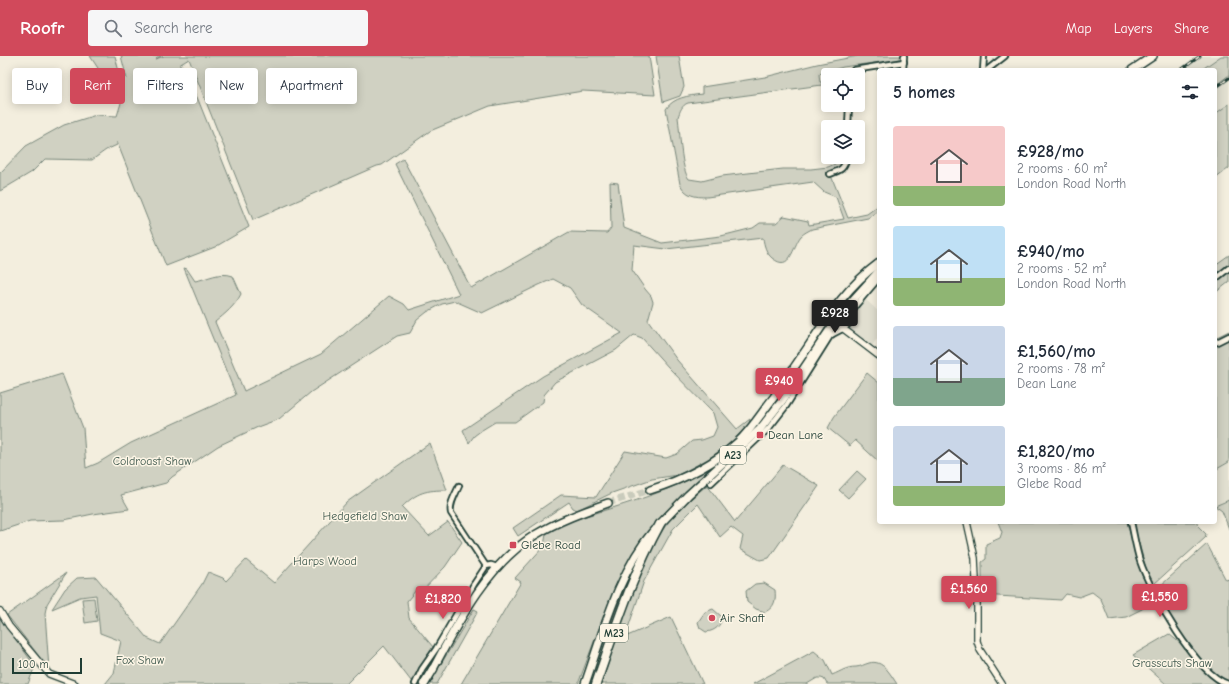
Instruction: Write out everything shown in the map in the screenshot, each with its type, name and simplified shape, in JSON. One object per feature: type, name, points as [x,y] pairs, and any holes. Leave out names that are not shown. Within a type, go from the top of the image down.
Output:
[{"type":"highway","name":"M23","points":[[596,684],[632,583],[648,545],[660,524]]},
{"type":"highway","points":[[424,684],[434,669]]},
{"type":"main road","points":[[1135,68],[1153,56]]},
{"type":"main road","name":"A23","points":[[650,490],[678,480],[701,469],[738,442],[754,425],[787,380],[828,317],[849,289],[865,273],[877,265]]},
{"type":"main road","name":"A23","points":[[585,684],[618,592],[626,574],[646,540],[688,495],[760,429],[782,401],[834,323],[863,292],[877,273]]},
{"type":"main road","points":[[419,684],[425,676],[434,669],[474,599],[497,567],[513,551],[545,529],[566,519],[608,503]]},
{"type":"street","points":[[903,68],[904,56]]},
{"type":"street","points":[[983,68],[984,56]]},
{"type":"street","points":[[990,68],[1005,56]]},
{"type":"street","points":[[865,68],[904,62]]},
{"type":"street","points":[[830,174],[841,170],[845,164]]},
{"type":"street","points":[[1217,277],[1229,268]]},
{"type":"street","points":[[823,339],[837,331],[844,330],[850,322],[850,314],[863,292],[877,280]]},
{"type":"street","points":[[828,317],[877,355]]},
{"type":"street","points":[[711,483],[768,429],[786,406],[830,336]]},
{"type":"street","points":[[1217,342],[1229,336]]},
{"type":"street","points":[[459,486],[450,509],[451,513],[486,566]]},
{"type":"street","points":[[967,524],[975,558],[977,641],[980,650],[1002,684]]},
{"type":"street","points":[[1131,524],[1140,561],[1152,588],[1180,638],[1202,665],[1223,682],[1228,684]]},
{"type":"street","points":[[415,684],[422,669],[436,649],[467,595],[486,566],[491,565],[497,567]]},
{"type":"street","points":[[0,611],[9,626],[49,674],[75,684]]},
{"type":"shaded area","points":[[1198,56],[1229,56],[1229,112],[1217,122],[1217,68],[1181,68]]},
{"type":"shaded area","points":[[863,297],[877,310],[877,339],[871,347],[843,324]]},
{"type":"shaded area","points":[[1229,462],[1229,500],[1217,505],[1217,469]]},
{"type":"green space","points":[[90,56],[115,56],[118,68],[98,68]]},
{"type":"green space","points":[[121,56],[161,56],[156,59],[164,56],[649,56],[655,95],[583,91],[490,106],[430,131],[382,165],[253,220],[207,104],[258,104],[258,68],[205,68],[205,99],[197,79],[197,68],[193,68],[189,59],[179,65],[185,68],[133,68],[133,104],[197,104],[197,97],[249,227],[215,247],[166,266],[117,142],[117,145],[106,150],[92,160],[45,159],[32,172],[0,191],[0,173],[26,146],[64,125],[96,115],[117,116],[121,104],[125,104],[125,77],[127,79]]},
{"type":"green space","points":[[656,56],[679,56],[684,87],[680,96],[663,102]]},
{"type":"green space","name":"Coldroast Shaw","points":[[858,56],[903,56],[903,59],[840,68],[821,68],[821,73],[819,74],[821,85],[688,103],[683,107],[678,117],[684,167],[689,179],[702,181],[722,176],[783,169],[811,169],[841,164],[830,173],[848,218],[867,214],[877,206],[877,211],[868,218],[812,229],[806,232],[801,236],[787,261],[783,262],[778,262],[768,254],[763,238],[666,249],[634,245],[632,270],[651,296],[653,302],[648,320],[677,360],[737,429],[750,419],[749,424],[731,443],[708,459],[678,475],[652,479],[612,493],[577,510],[573,508],[569,502],[518,536],[513,528],[561,495],[596,497],[625,451],[666,458],[677,454],[692,441],[702,440],[713,436],[717,427],[713,413],[642,338],[634,335],[616,350],[555,382],[544,395],[543,402],[515,422],[495,422],[474,436],[469,443],[463,430],[543,376],[622,333],[582,305],[570,288],[553,279],[482,313],[455,301],[442,304],[427,312],[417,320],[410,333],[397,336],[311,392],[279,419],[260,426],[218,446],[172,477],[166,483],[121,495],[129,509],[64,520],[30,521],[0,531],[0,393],[62,374],[83,428],[86,468],[98,463],[131,443],[236,395],[184,268],[187,269],[195,281],[223,274],[233,276],[241,294],[233,306],[215,322],[244,391],[321,354],[389,296],[404,304],[409,310],[459,294],[395,164],[403,159],[471,288],[569,232],[607,233],[611,228],[610,182],[618,183],[624,228],[662,243],[721,236],[753,228],[760,223],[776,223],[784,216],[808,221],[809,225],[844,219],[836,197],[824,192],[813,182],[707,197],[691,195],[682,188],[666,109],[677,100],[687,96],[702,94],[702,87],[765,77],[817,64]]},
{"type":"green space","points":[[1221,56],[1229,56],[1229,75],[1217,84],[1217,68],[1204,68]]},
{"type":"green space","points":[[1229,104],[1229,168],[1217,177],[1217,113]]},
{"type":"green space","points":[[1229,255],[1229,282],[1217,291],[1217,264]]},
{"type":"green space","points":[[1229,331],[1229,462],[1217,469],[1217,337]]},
{"type":"green space","points":[[867,373],[877,381],[877,460],[855,440],[850,446],[828,428],[834,417]]},
{"type":"green space","points":[[430,443],[447,490],[427,491],[412,498],[402,507],[429,536],[448,522],[462,542],[445,567],[420,593],[416,590],[407,601],[409,618],[433,647],[411,681],[384,646],[346,684],[105,684],[114,673],[121,641],[100,633],[96,595],[80,597],[52,609],[65,589],[77,578],[96,577],[147,638],[160,644],[202,584],[208,572],[223,578],[226,581],[246,560],[274,583],[347,502]]},
{"type":"green space","points":[[725,457],[667,510],[642,539],[621,576],[609,602],[578,684],[461,684],[521,582],[515,578],[544,546],[546,534],[556,526],[668,489],[694,476]]},
{"type":"green space","points":[[783,465],[819,486],[769,558],[760,560],[740,549],[743,536],[731,527],[720,537],[698,504],[673,529],[644,581],[625,637],[671,617],[703,684],[601,684],[638,579],[657,539],[669,521],[682,507],[707,485],[735,522]]},
{"type":"green space","points":[[857,471],[866,479],[848,498],[839,490]]},
{"type":"green space","points":[[1229,500],[1229,529],[1222,511],[1217,507],[1217,505]]},
{"type":"green space","points":[[999,524],[1128,524],[1141,573],[1154,599],[1142,609],[1126,617],[1109,619],[1101,599],[1092,592],[1079,597],[1066,594],[1061,600],[982,595],[982,562],[986,559],[986,544],[1000,538],[1002,532]]},
{"type":"green space","points":[[1134,524],[1198,524],[1206,534],[1205,538],[1154,584],[1147,572]]},
{"type":"green space","name":"Grasscuts Shaw","points":[[1207,544],[1226,580],[1229,579],[1229,682],[1228,684],[1166,684],[1133,655],[1169,634],[1199,659],[1169,615],[1159,587]]},
{"type":"green space","points":[[66,573],[47,604],[45,613],[49,669],[7,615]]},
{"type":"green space","points":[[628,583],[592,684],[588,684],[624,588]]},
{"type":"green space","points":[[764,583],[775,590],[775,600],[773,605],[765,612],[756,609],[747,602],[746,591],[755,584]]},
{"type":"green space","points":[[94,598],[97,621],[85,623],[82,599]]},
{"type":"green space","points":[[474,609],[478,611],[437,684],[429,684]]},
{"type":"green space","points":[[713,609],[722,617],[717,628],[706,632],[700,628],[698,622],[705,612]]},
{"type":"green space","points":[[0,618],[35,666],[28,684],[0,684]]},
{"type":"green space","points":[[814,651],[825,660],[832,675],[847,668],[859,667],[874,662],[886,668],[897,684],[827,684],[824,679],[817,678],[807,684],[753,684]]},
{"type":"tunnel","points":[[608,503],[650,490]]},
{"type":"railway","points":[[1184,68],[1200,56]]},
{"type":"railway","points":[[1217,87],[1229,78]]},
{"type":"place","name":"Dean Lane","points":[[760,435]]},
{"type":"place","name":"Glebe Road","points":[[513,545]]},
{"type":"place","name":"Air Shaft","points":[[712,618]]},
{"type":"park label","name":"Hedgefield Shaw","points":[[365,516]]},
{"type":"park label","name":"Harps Wood","points":[[325,561]]},
{"type":"park label","name":"Fox Shaw","points":[[140,660]]}]
